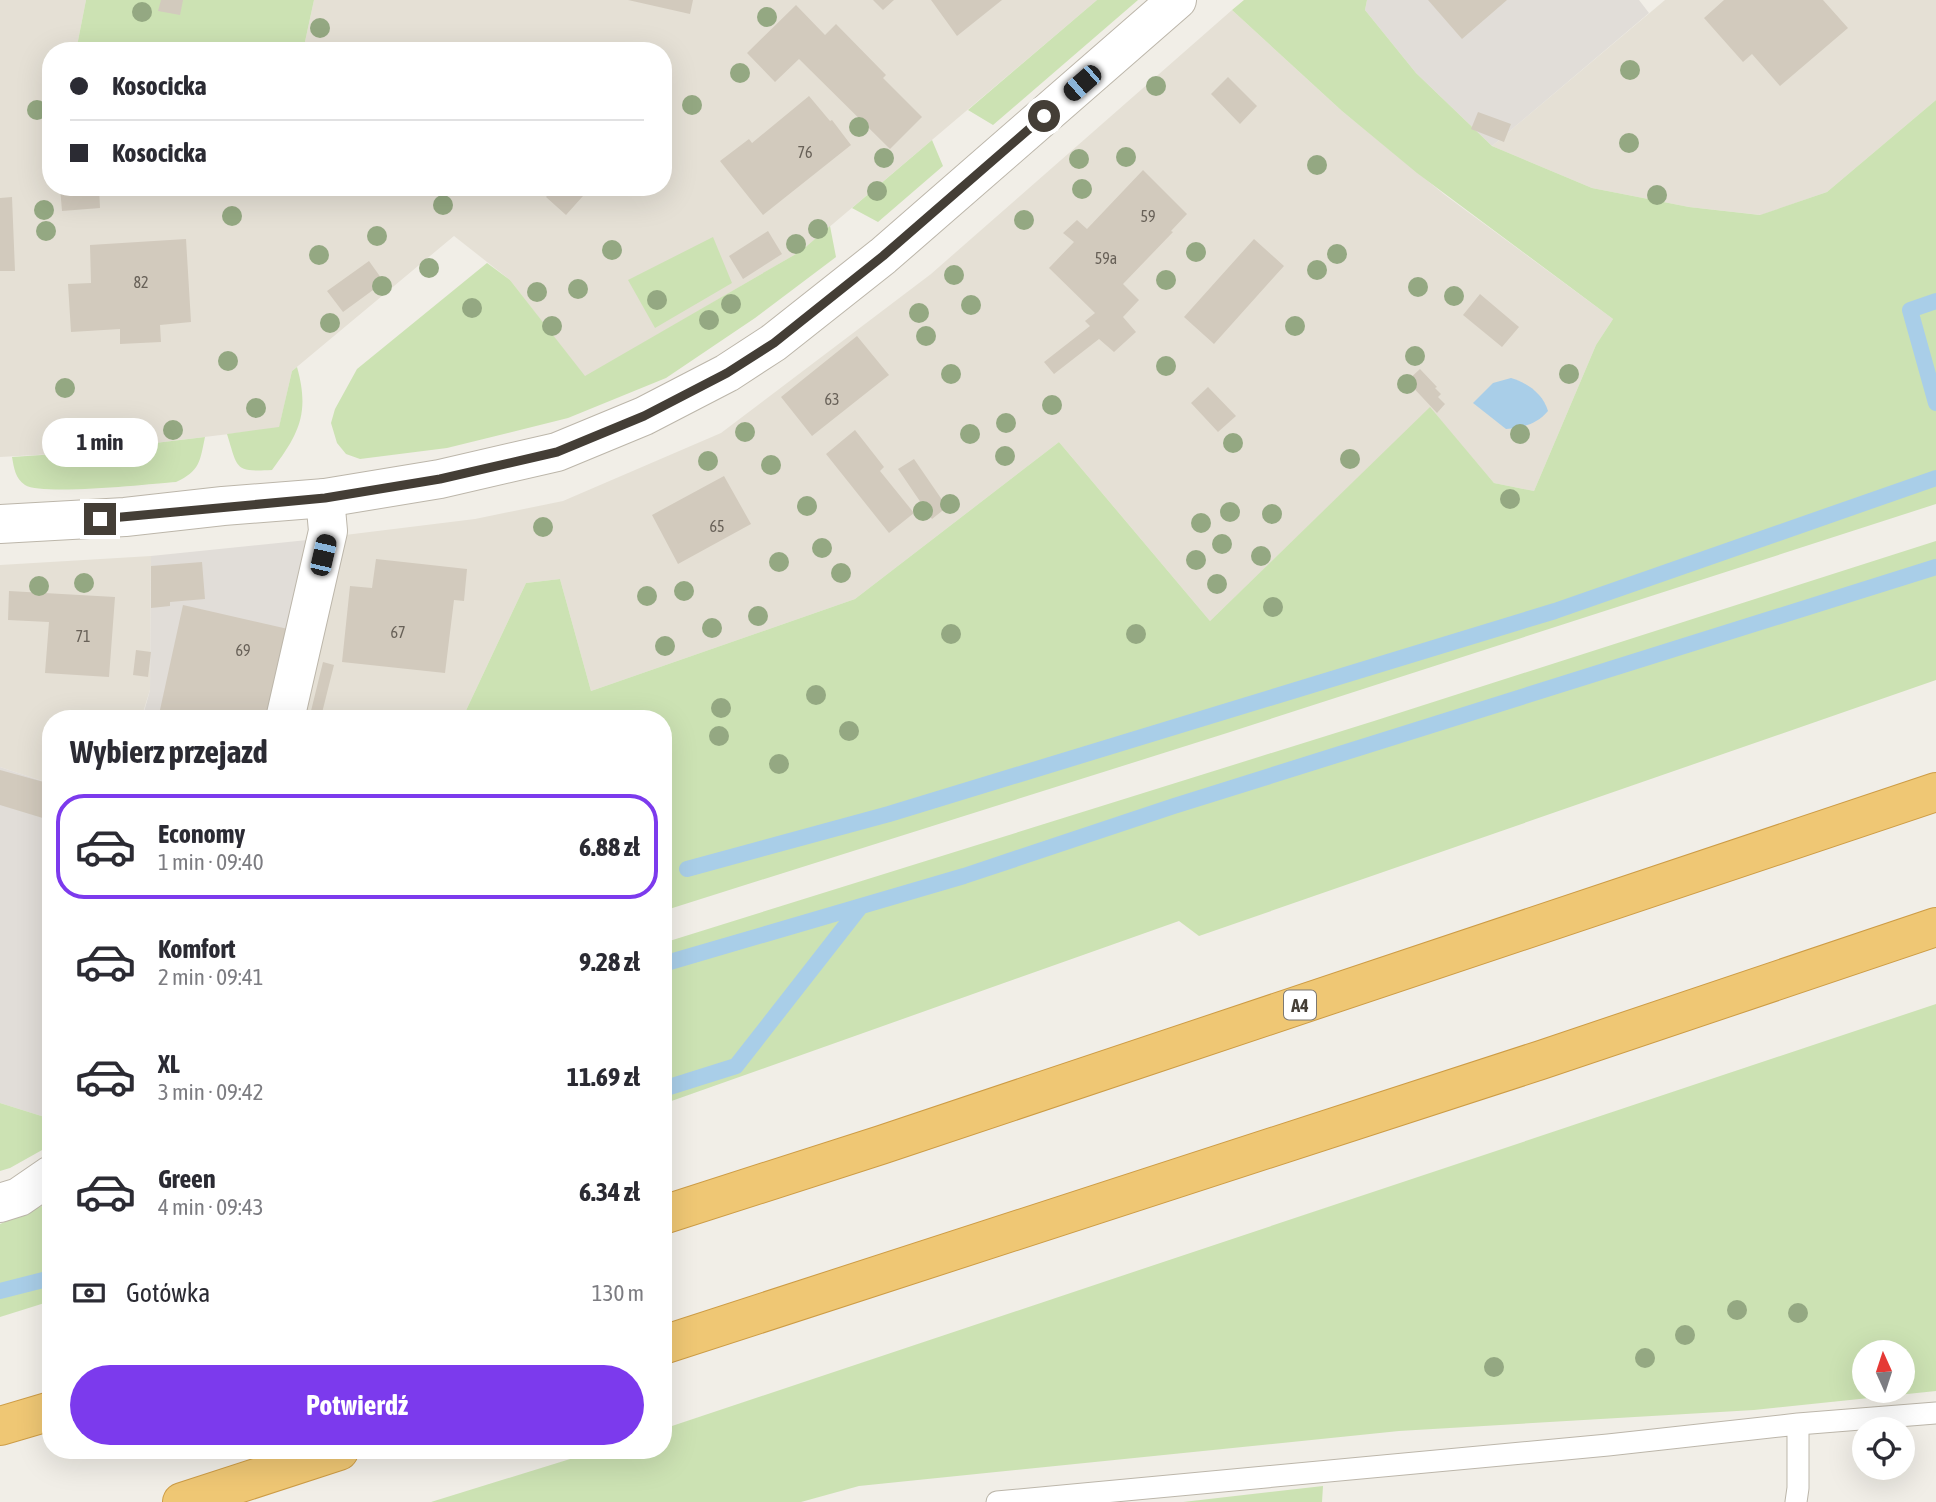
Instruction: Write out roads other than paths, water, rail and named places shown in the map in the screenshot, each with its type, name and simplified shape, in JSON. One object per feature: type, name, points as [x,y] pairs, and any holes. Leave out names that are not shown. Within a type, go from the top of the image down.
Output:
[{"type":"highway","name":"A4","points":[[672,1212],[1936,792]]},
{"type":"highway","points":[[672,1342],[1541,1060],[1936,927]]},
{"type":"highway","points":[[0,1426],[42,1414]]},
{"type":"highway","points":[[182,1502],[315,1459]]},
{"type":"street","points":[[0,524],[125,517],[325,498],[440,479],[557,452],[644,416],[727,373],[774,343],[883,256],[1177,0]]},
{"type":"street","points":[[287,710],[328,531],[325,498]]},
{"type":"street","points":[[0,1203],[19,1197],[42,1181]]},
{"type":"lane","points":[[997,1502],[1936,1413]]},
{"type":"lane","points":[[1796,1502],[1798,1424]]},
{"type":"water","points":[[1511,378],[1534,390],[1548,411],[1529,424],[1506,429],[1473,403],[1493,383]]},
{"type":"waterway","points":[[1936,301],[1910,310],[1936,403]]},
{"type":"waterway","points":[[687,869],[889,814],[1555,611],[1936,478]]},
{"type":"waterway","points":[[672,961],[964,876],[1174,806],[1936,567]]},
{"type":"waterway","points":[[672,1086],[736,1066],[861,906]]},
{"type":"waterway","points":[[0,1291],[42,1280]]}]
